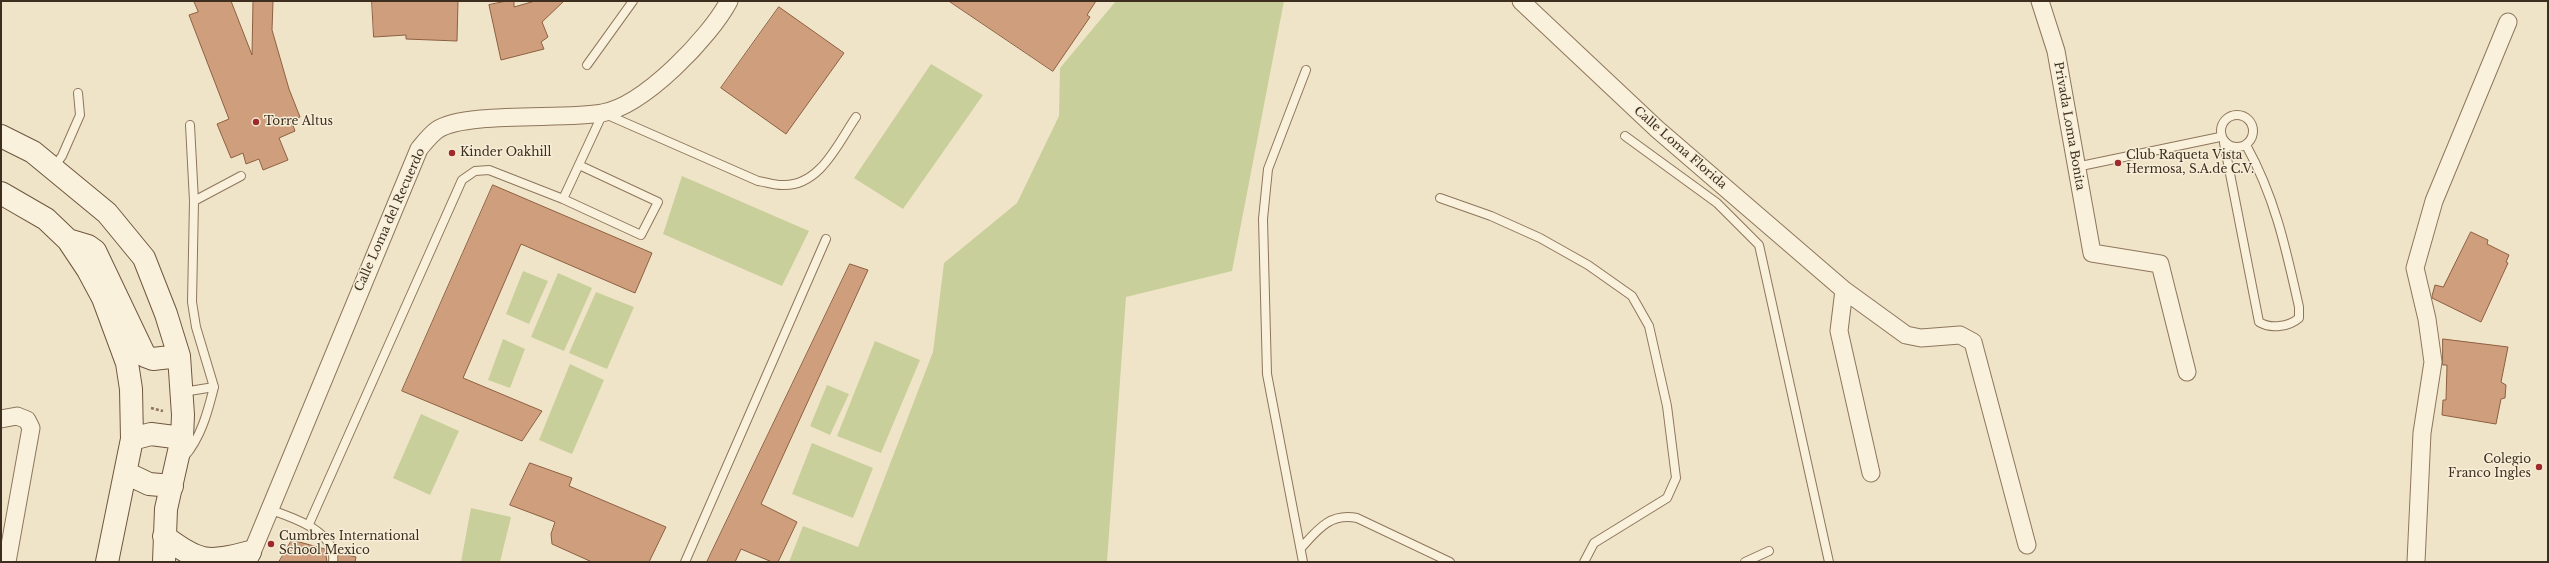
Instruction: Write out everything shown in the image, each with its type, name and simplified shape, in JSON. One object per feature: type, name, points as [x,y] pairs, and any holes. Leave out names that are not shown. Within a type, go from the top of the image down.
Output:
[{"type":"main road","points":[[1,136],[33,152],[107,213],[144,258],[166,314],[179,356],[183,392],[183,415],[182,438],[166,509],[164,562]]},
{"type":"main road","points":[[1,193],[46,219],[68,240],[88,270],[103,298],[127,363],[132,404],[132,439],[107,562]]},
{"type":"main road","points":[[68,240],[88,246],[96,251],[145,356],[153,358],[179,356]]},
{"type":"main road","points":[[132,439],[151,434],[182,438]]},
{"type":"main road","points":[[126,473],[149,484],[174,476]]},
{"type":"main road","points":[[164,536],[186,553],[207,561],[249,557]]},
{"type":"street","name":"Calle Loma del Recuerdo","points":[[249,557],[418,149],[438,129],[464,121],[603,113],[640,98],[682,60],[724,11],[729,1]]},
{"type":"street","name":"Calle Loma Florida","points":[[1521,1],[1657,129],[1844,290],[1906,335],[1921,338],[1960,335],[1973,342],[2027,545]]},
{"type":"street","name":"Privada Loma Bonita","points":[[2040,1],[2056,51],[2092,252],[2160,264],[2187,372]]},
{"type":"street","points":[[2416,562],[2422,433],[2433,362],[2427,319],[2415,268],[2434,201],[2508,22]]},
{"type":"street","points":[[1844,290],[1839,331],[1871,473]]},
{"type":"street","points":[[1,419],[17,416],[27,420],[31,428],[7,562]]},
{"type":"lane","points":[[587,64],[634,1]]},
{"type":"lane","points":[[1303,562],[1267,374],[1263,220],[1268,169],[1306,70]]},
{"type":"lane","points":[[54,168],[62,156],[80,115],[78,93]]},
{"type":"lane","points":[[563,199],[603,113],[758,181],[784,185],[807,180],[824,166],[856,117]]},
{"type":"lane","points":[[2076,167],[2222,140],[2235,148],[2246,145],[2254,132],[2249,118],[2234,114],[2222,122],[2222,140],[2259,322],[2267,327],[2293,323],[2298,318],[2299,307],[2278,217],[2261,172],[2246,145]]},
{"type":"lane","points":[[174,476],[192,448],[209,409],[214,387],[196,327],[192,302],[194,201],[190,125]]},
{"type":"lane","points":[[1625,136],[1717,203],[1759,244],[1829,562]]},
{"type":"lane","points":[[309,524],[462,180],[475,171],[489,170],[563,199],[641,235],[658,202],[579,165]]},
{"type":"lane","points":[[194,201],[241,176]]},
{"type":"lane","points":[[1440,198],[1491,216],[1540,238],[1588,265],[1632,296],[1649,326],[1667,406],[1676,478],[1667,498],[1594,543],[1584,562]]},
{"type":"lane","points":[[685,562],[826,239]]},
{"type":"lane","points":[[183,392],[214,387]]},
{"type":"lane","points":[[268,509],[309,524],[331,546],[334,554],[333,562]]},
{"type":"lane","points":[[1301,548],[1323,524],[1336,517],[1346,516],[1357,518],[1450,562]]},
{"type":"lane","points":[[1745,562],[1770,551]]},
{"type":"path","points":[[132,404],[183,415]]},
{"type":"green space","points":[[1116,1],[1284,1],[1232,271],[1126,297],[1107,562],[789,562],[803,526],[858,547],[933,352],[944,263],[1017,203],[1059,116],[1060,68]]},
{"type":"green space","points":[[931,64],[983,95],[903,209],[854,178]]},
{"type":"green space","points":[[682,176],[809,231],[782,286],[663,234]]},
{"type":"green space","points":[[523,271],[548,281],[529,324],[506,314]]},
{"type":"green space","points":[[558,273],[592,288],[564,351],[531,337]]},
{"type":"green space","points":[[596,292],[634,307],[607,369],[569,353]]},
{"type":"green space","points":[[503,339],[525,349],[510,388],[488,380]]},
{"type":"green space","points":[[875,341],[920,360],[881,453],[837,436]]},
{"type":"green space","points":[[570,364],[604,380],[572,454],[539,440]]},
{"type":"green space","points":[[827,385],[849,394],[830,435],[810,426]]},
{"type":"green space","points":[[421,414],[459,431],[430,495],[393,478]]},
{"type":"green space","points":[[812,443],[873,468],[853,518],[792,494]]},
{"type":"green space","points":[[471,508],[511,517],[500,562],[461,562]]},
{"type":"building","points":[[194,1],[231,1],[252,55],[253,1],[273,1],[272,30],[289,89],[300,117],[291,120],[295,131],[279,138],[288,160],[263,170],[259,159],[246,164],[243,153],[231,158],[217,124],[229,119],[189,15],[198,12]]},
{"type":"building","points":[[372,1],[458,1],[457,41],[406,39],[406,35],[374,37]]},
{"type":"building","points":[[514,1],[514,7],[535,1],[564,1],[542,22],[548,37],[541,42],[544,49],[501,60],[489,5]]},
{"type":"building","points":[[949,1],[1096,1],[1087,15],[1090,17],[1053,71]]},
{"type":"building","points":[[779,7],[844,53],[786,134],[721,88]]},
{"type":"building","points":[[493,185],[652,253],[635,293],[521,244],[463,378],[542,411],[522,441],[402,391]]},
{"type":"building","points":[[2471,232],[2488,240],[2487,244],[2509,255],[2506,262],[2508,263],[2481,322],[2432,298],[2435,285],[2443,287]]},
{"type":"building","points":[[850,264],[868,270],[761,504],[797,522],[778,562],[772,562],[741,549],[735,562],[707,562]]},
{"type":"building","points":[[2443,339],[2508,347],[2501,382],[2506,385],[2505,398],[2501,399],[2496,424],[2442,415],[2443,400],[2446,400],[2447,365],[2443,365]]},
{"type":"building","points":[[530,463],[572,478],[569,486],[666,527],[649,562],[592,562],[552,544],[551,534],[555,522],[510,505]]},
{"type":"building","points":[[292,540],[325,549],[327,562],[279,562]]},
{"type":"building","points":[[338,553],[356,557],[355,562],[338,562]]},
{"type":"place","name":"Torre Altus","points":[[256,122]]},
{"type":"place","name":"Kinder Oakhill","points":[[452,153]]},
{"type":"place","name":"Club Raqueta Vista Hermosa, S.A.de C.V.","points":[[2118,163]]},
{"type":"place","name":"Colegio Franco Ingles","points":[[2539,467]]},
{"type":"place","name":"Cumbres International School Mexico","points":[[271,544]]}]
